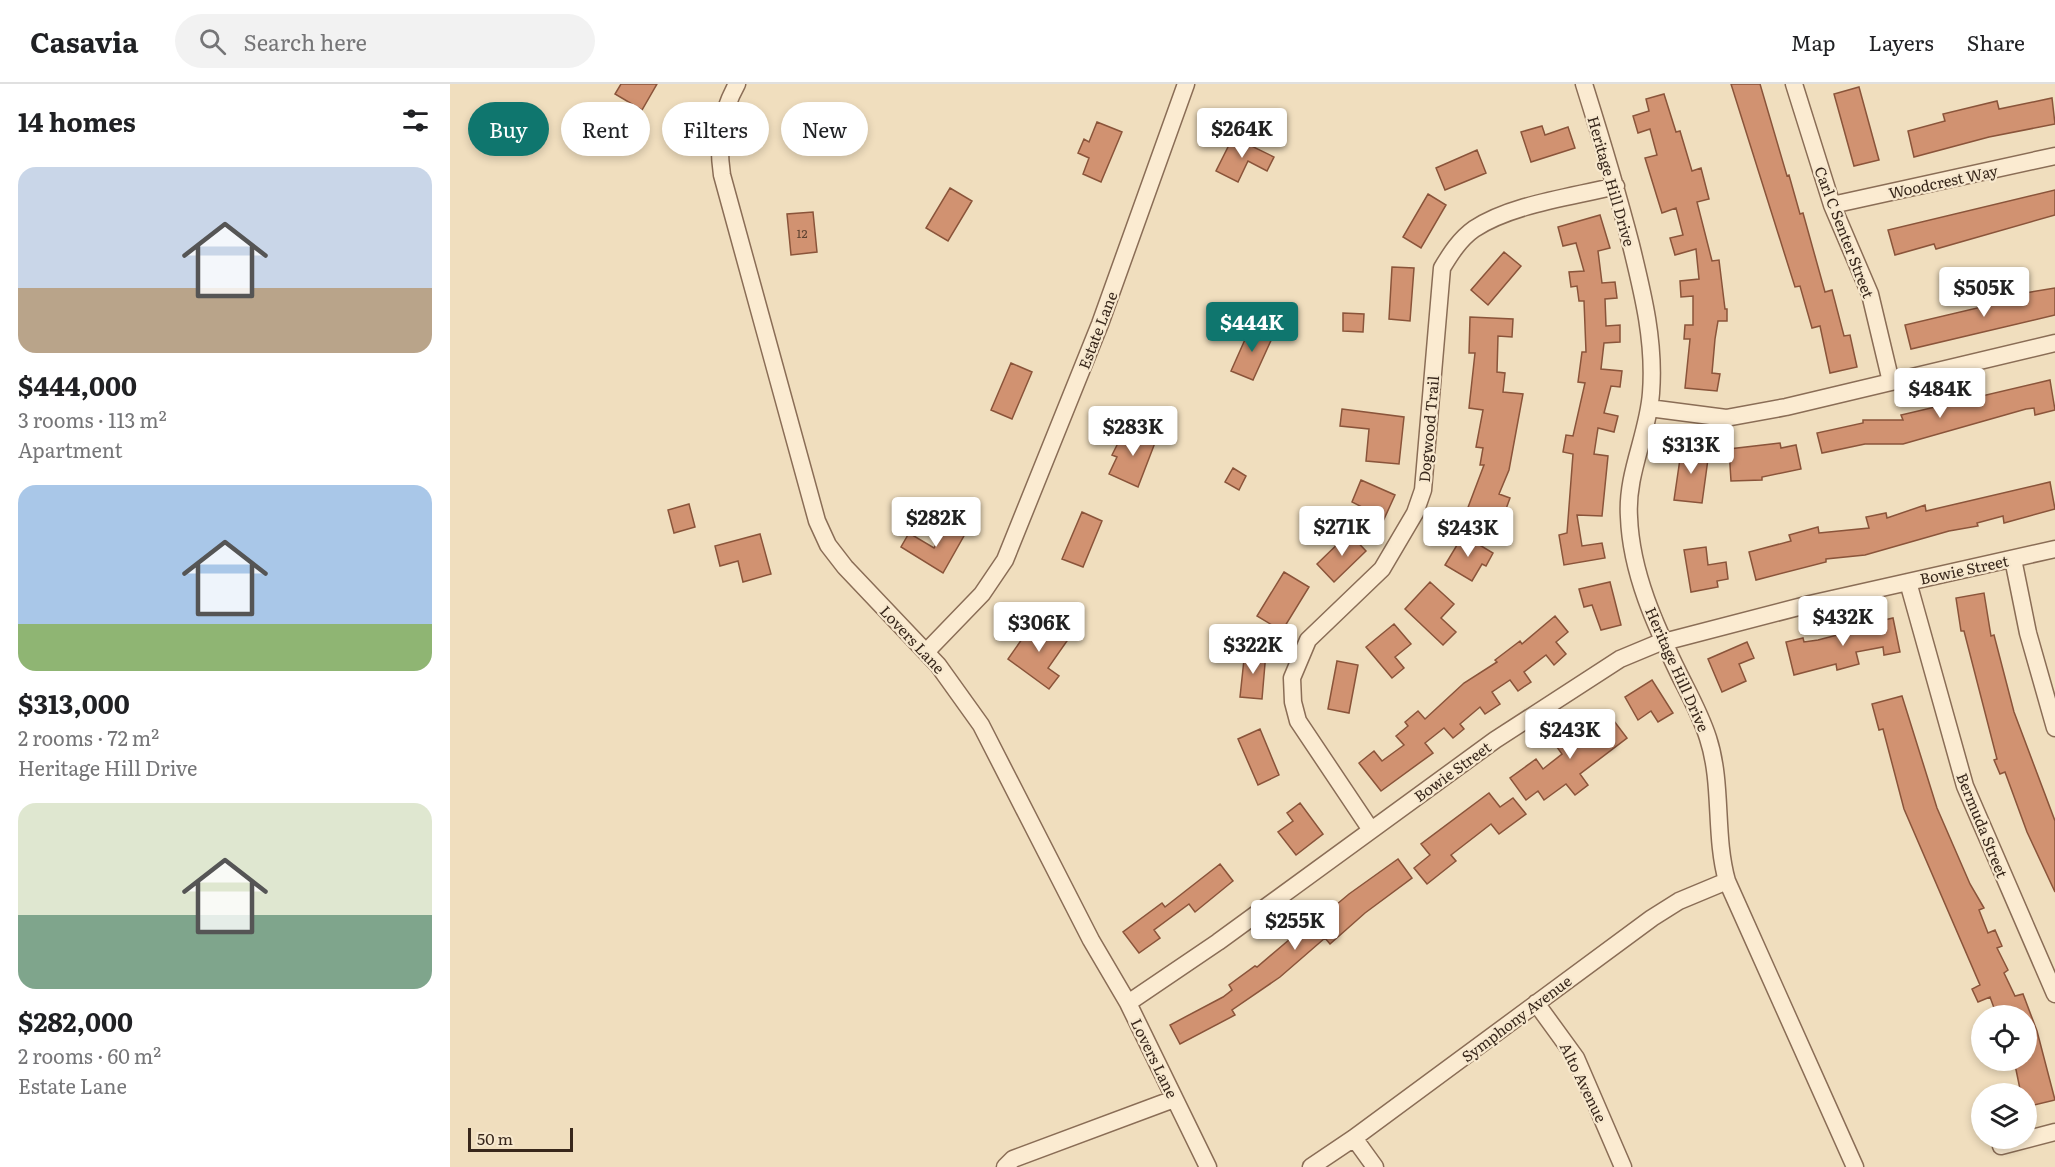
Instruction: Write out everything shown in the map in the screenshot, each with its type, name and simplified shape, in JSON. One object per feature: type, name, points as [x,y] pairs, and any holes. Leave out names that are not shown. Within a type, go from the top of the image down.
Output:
[{"type":"street","name":"Lovers Lane","points":[[737,84],[720,123],[718,148],[722,175],[817,520],[828,546],[926,652],[964,697],[981,725],[1091,940],[1128,1003],[1208,1167]]},
{"type":"street","name":"Estate Lane","points":[[926,652],[982,594],[1005,560],[1100,324],[1186,84]]},
{"type":"street","name":"Heritage Hill Drive","points":[[1584,84],[1616,186],[1648,313],[1651,392],[1630,481],[1629,517],[1634,556],[1646,597],[1664,642],[1709,740],[1714,766],[1720,852],[1727,881],[1855,1167]]},
{"type":"street","name":"Carl C Senter Street","points":[[1794,84],[1832,205],[1870,294],[1890,382]]},
{"type":"street","name":"Woodcrest Way","points":[[1832,205],[2055,156]]},
{"type":"street","name":"Dogwood Trail","points":[[1371,830],[1298,721],[1293,702],[1292,678],[1308,640],[1382,569],[1415,513],[1423,490],[1428,452],[1442,268],[1456,246],[1475,229],[1514,211],[1616,186]]},
{"type":"street","points":[[1649,408],[1726,418],[2055,343]]},
{"type":"street","name":"Bowie Street","points":[[1128,1003],[1218,942],[1542,708],[1620,659],[1664,642],[1908,582],[2055,549]]},
{"type":"street","points":[[2013,559],[2028,633],[2055,728]]},
{"type":"street","name":"Bermuda Street","points":[[1908,582],[1965,786],[2055,994]]},
{"type":"street","name":"Symphony Avenue","points":[[1311,1167],[1354,1138],[1666,908],[1727,881]]},
{"type":"street","name":"Alto Avenue","points":[[1536,1003],[1576,1058],[1623,1167]]},
{"type":"street","points":[[1005,1167],[1013,1159],[1174,1099]]},
{"type":"street","points":[[2037,1137],[2055,1132]]},
{"type":"street","points":[[1354,1138],[1375,1167]]},
{"type":"building","points":[[621,84],[657,84],[647,102],[628,102],[615,94]]},
{"type":"building","points":[[1731,84],[1760,84],[1787,176],[1789,175],[1800,214],[1803,213],[1825,292],[1832,290],[1844,336],[1850,335],[1857,367],[1830,373],[1820,326],[1812,328],[1800,286],[1795,287]]},
{"type":"building","points":[[1859,87],[1879,160],[1854,166],[1834,94]]},
{"type":"building","points":[[1664,94],[1676,132],[1680,131],[1692,171],[1701,168],[1709,199],[1697,202],[1712,261],[1719,260],[1725,309],[1727,309],[1727,321],[1718,321],[1715,339],[1712,373],[1720,374],[1717,391],[1685,388],[1690,339],[1684,339],[1685,325],[1693,325],[1693,296],[1681,297],[1680,281],[1699,279],[1696,249],[1675,255],[1670,238],[1683,235],[1676,208],[1662,213],[1645,158],[1657,155],[1650,129],[1638,133],[1633,116],[1649,111],[1646,99]]},
{"type":"building","points":[[2052,98],[2055,124],[1989,137],[1914,157],[1908,131],[1945,121],[1943,114],[1997,101],[1999,109]]},
{"type":"building","points":[[1097,122],[1122,132],[1101,182],[1083,174],[1089,158],[1078,153],[1084,139],[1089,142]]},
{"type":"building","points":[[1542,126],[1545,135],[1568,127],[1575,148],[1531,162],[1521,132]]},
{"type":"building","points":[[1233,137],[1274,157],[1267,171],[1248,161],[1238,182],[1216,171]]},
{"type":"building","points":[[1477,150],[1486,173],[1445,190],[1436,168]]},
{"type":"building","points":[[950,188],[972,201],[948,241],[926,228]]},
{"type":"building","points":[[2055,190],[2055,215],[1936,249],[1934,244],[1895,255],[1888,230]]},
{"type":"building","points":[[1428,194],[1446,205],[1421,248],[1403,237]]},
{"type":"building","points":[[813,212],[817,252],[791,255],[787,214]]},
{"type":"building","points":[[1600,215],[1610,248],[1598,251],[1602,283],[1615,282],[1617,298],[1605,299],[1606,326],[1620,325],[1620,342],[1604,343],[1601,369],[1622,371],[1620,387],[1611,386],[1604,413],[1618,416],[1614,432],[1598,428],[1594,454],[1608,456],[1602,516],[1577,515],[1582,546],[1602,543],[1605,558],[1564,565],[1559,535],[1567,533],[1573,454],[1563,452],[1566,435],[1573,436],[1585,383],[1578,382],[1582,352],[1586,352],[1584,301],[1579,301],[1577,286],[1571,287],[1569,272],[1584,271],[1576,243],[1563,246],[1558,227]]},
{"type":"building","points":[[1504,252],[1521,266],[1488,305],[1471,290]]},
{"type":"building","points":[[1392,267],[1414,268],[1410,321],[1389,319]]},
{"type":"building","points":[[2055,288],[2055,315],[1911,349],[1905,325],[1990,305],[1989,302],[2019,294]]},
{"type":"building","points":[[1343,313],[1364,314],[1363,332],[1343,331]]},
{"type":"building","points":[[1470,317],[1513,319],[1512,337],[1498,336],[1497,372],[1505,373],[1503,392],[1523,394],[1509,470],[1499,494],[1510,498],[1498,531],[1464,518],[1484,465],[1480,465],[1483,448],[1476,447],[1483,410],[1469,408],[1475,353],[1469,353]]},
{"type":"building","points":[[1251,326],[1273,336],[1253,380],[1231,371]]},
{"type":"building","points":[[1011,363],[1032,372],[1012,419],[991,410]]},
{"type":"building","points":[[2050,380],[2055,410],[2035,415],[2034,408],[2026,409],[1903,444],[1865,444],[1822,453],[1817,433],[1863,423],[1863,420],[1903,420],[1901,415]]},
{"type":"building","points":[[1342,409],[1404,417],[1399,464],[1366,461],[1369,429],[1340,426]]},
{"type":"building","points":[[1140,427],[1158,435],[1138,487],[1109,474],[1117,457],[1112,455],[1120,439],[1132,445]]},
{"type":"building","points":[[1780,443],[1781,448],[1796,445],[1801,469],[1762,477],[1762,480],[1731,481],[1729,449]]},
{"type":"building","points":[[1682,445],[1703,448],[1702,458],[1708,459],[1702,503],[1674,500]]},
{"type":"building","points":[[1233,468],[1246,476],[1239,490],[1225,482]]},
{"type":"building","points":[[1361,480],[1395,495],[1380,528],[1377,526],[1374,530],[1355,522],[1362,507],[1352,502]]},
{"type":"building","points":[[2050,482],[2055,509],[2004,523],[2003,516],[1977,523],[1978,526],[1949,531],[1865,555],[1826,559],[1826,562],[1756,580],[1749,552],[1791,541],[1789,535],[1818,527],[1819,533],[1869,528],[1866,517],[1886,513],[1887,518],[1925,505],[1926,511]]},
{"type":"building","points":[[689,504],[695,527],[674,533],[668,510]]},
{"type":"building","points":[[1082,512],[1102,521],[1083,567],[1062,559]]},
{"type":"building","points":[[948,525],[965,534],[943,573],[901,547],[909,533],[934,548]]},
{"type":"building","points":[[1349,533],[1366,551],[1334,582],[1317,564]]},
{"type":"building","points":[[760,534],[771,574],[743,582],[738,561],[720,566],[715,546]]},
{"type":"building","points":[[1463,535],[1493,553],[1486,566],[1482,564],[1472,581],[1445,565]]},
{"type":"building","points":[[1706,547],[1708,565],[1726,562],[1728,579],[1717,581],[1718,587],[1691,592],[1684,550]]},
{"type":"building","points":[[1284,572],[1309,587],[1282,631],[1257,616]]},
{"type":"building","points":[[1430,582],[1454,604],[1441,618],[1456,632],[1443,645],[1405,609]]},
{"type":"building","points":[[1610,582],[1621,625],[1601,630],[1592,605],[1584,607],[1579,589]]},
{"type":"building","points":[[1984,593],[1991,636],[1994,635],[2014,712],[2055,821],[2055,892],[2027,832],[2005,772],[2000,774],[1994,760],[1997,759],[1964,631],[1961,631],[1956,598]]},
{"type":"building","points":[[1555,616],[1568,632],[1556,642],[1566,654],[1554,665],[1546,655],[1524,672],[1531,682],[1518,691],[1510,680],[1492,692],[1500,704],[1485,714],[1480,707],[1460,724],[1464,729],[1453,738],[1444,728],[1425,743],[1433,753],[1381,791],[1359,763],[1374,751],[1382,761],[1404,745],[1396,736],[1408,726],[1405,722],[1418,711],[1425,719],[1464,683],[1497,662],[1495,660],[1520,641],[1522,644]]},
{"type":"building","points":[[1893,618],[1900,652],[1884,655],[1883,647],[1856,652],[1859,664],[1837,670],[1836,664],[1794,675],[1786,642],[1803,638],[1804,642],[1818,640]]},
{"type":"building","points":[[1036,619],[1067,641],[1048,668],[1059,676],[1049,689],[1008,659]]},
{"type":"building","points":[[1394,624],[1411,644],[1395,657],[1404,668],[1392,678],[1366,647]]},
{"type":"building","points":[[1747,642],[1754,658],[1739,664],[1746,681],[1722,692],[1708,659]]},
{"type":"building","points":[[1245,650],[1266,652],[1262,699],[1240,697]]},
{"type":"building","points":[[1337,661],[1358,665],[1349,713],[1328,709]]},
{"type":"building","points":[[1652,680],[1673,713],[1658,722],[1651,711],[1638,720],[1625,697]]},
{"type":"building","points":[[1902,696],[1937,808],[1970,884],[1984,908],[1979,910],[1988,933],[1995,930],[2002,946],[1997,948],[2008,970],[2004,973],[2015,996],[2023,994],[2027,1005],[1993,1005],[1990,997],[1978,1002],[1972,989],[1980,985],[1904,809],[1883,729],[1879,730],[1872,704]]},
{"type":"building","points":[[1590,717],[1598,727],[1611,717],[1627,738],[1580,774],[1588,785],[1575,795],[1566,784],[1544,800],[1538,791],[1526,800],[1510,778],[1536,759],[1543,769],[1562,754],[1554,743]]},
{"type":"building","points":[[1260,729],[1279,775],[1258,785],[1238,739]]},
{"type":"building","points":[[1489,793],[1500,807],[1513,798],[1526,814],[1499,834],[1491,824],[1451,855],[1456,861],[1427,884],[1414,868],[1430,855],[1421,844]]},
{"type":"building","points":[[1300,803],[1323,834],[1296,855],[1278,832],[1293,821],[1287,813]]},
{"type":"building","points":[[1398,859],[1412,878],[1365,913],[1330,944],[1325,938],[1280,977],[1232,1010],[1235,1015],[1180,1044],[1170,1025],[1223,997],[1232,990],[1229,985],[1255,966],[1257,967],[1303,928],[1305,931],[1349,894]]},
{"type":"building","points":[[1220,864],[1233,881],[1195,912],[1189,904],[1154,930],[1160,938],[1139,953],[1123,932],[1162,903],[1165,907]]},
{"type":"building","points":[[2037,1031],[2055,1100],[2037,1104],[2037,1083],[2019,1083],[2016,1071],[2037,1071]]}]
